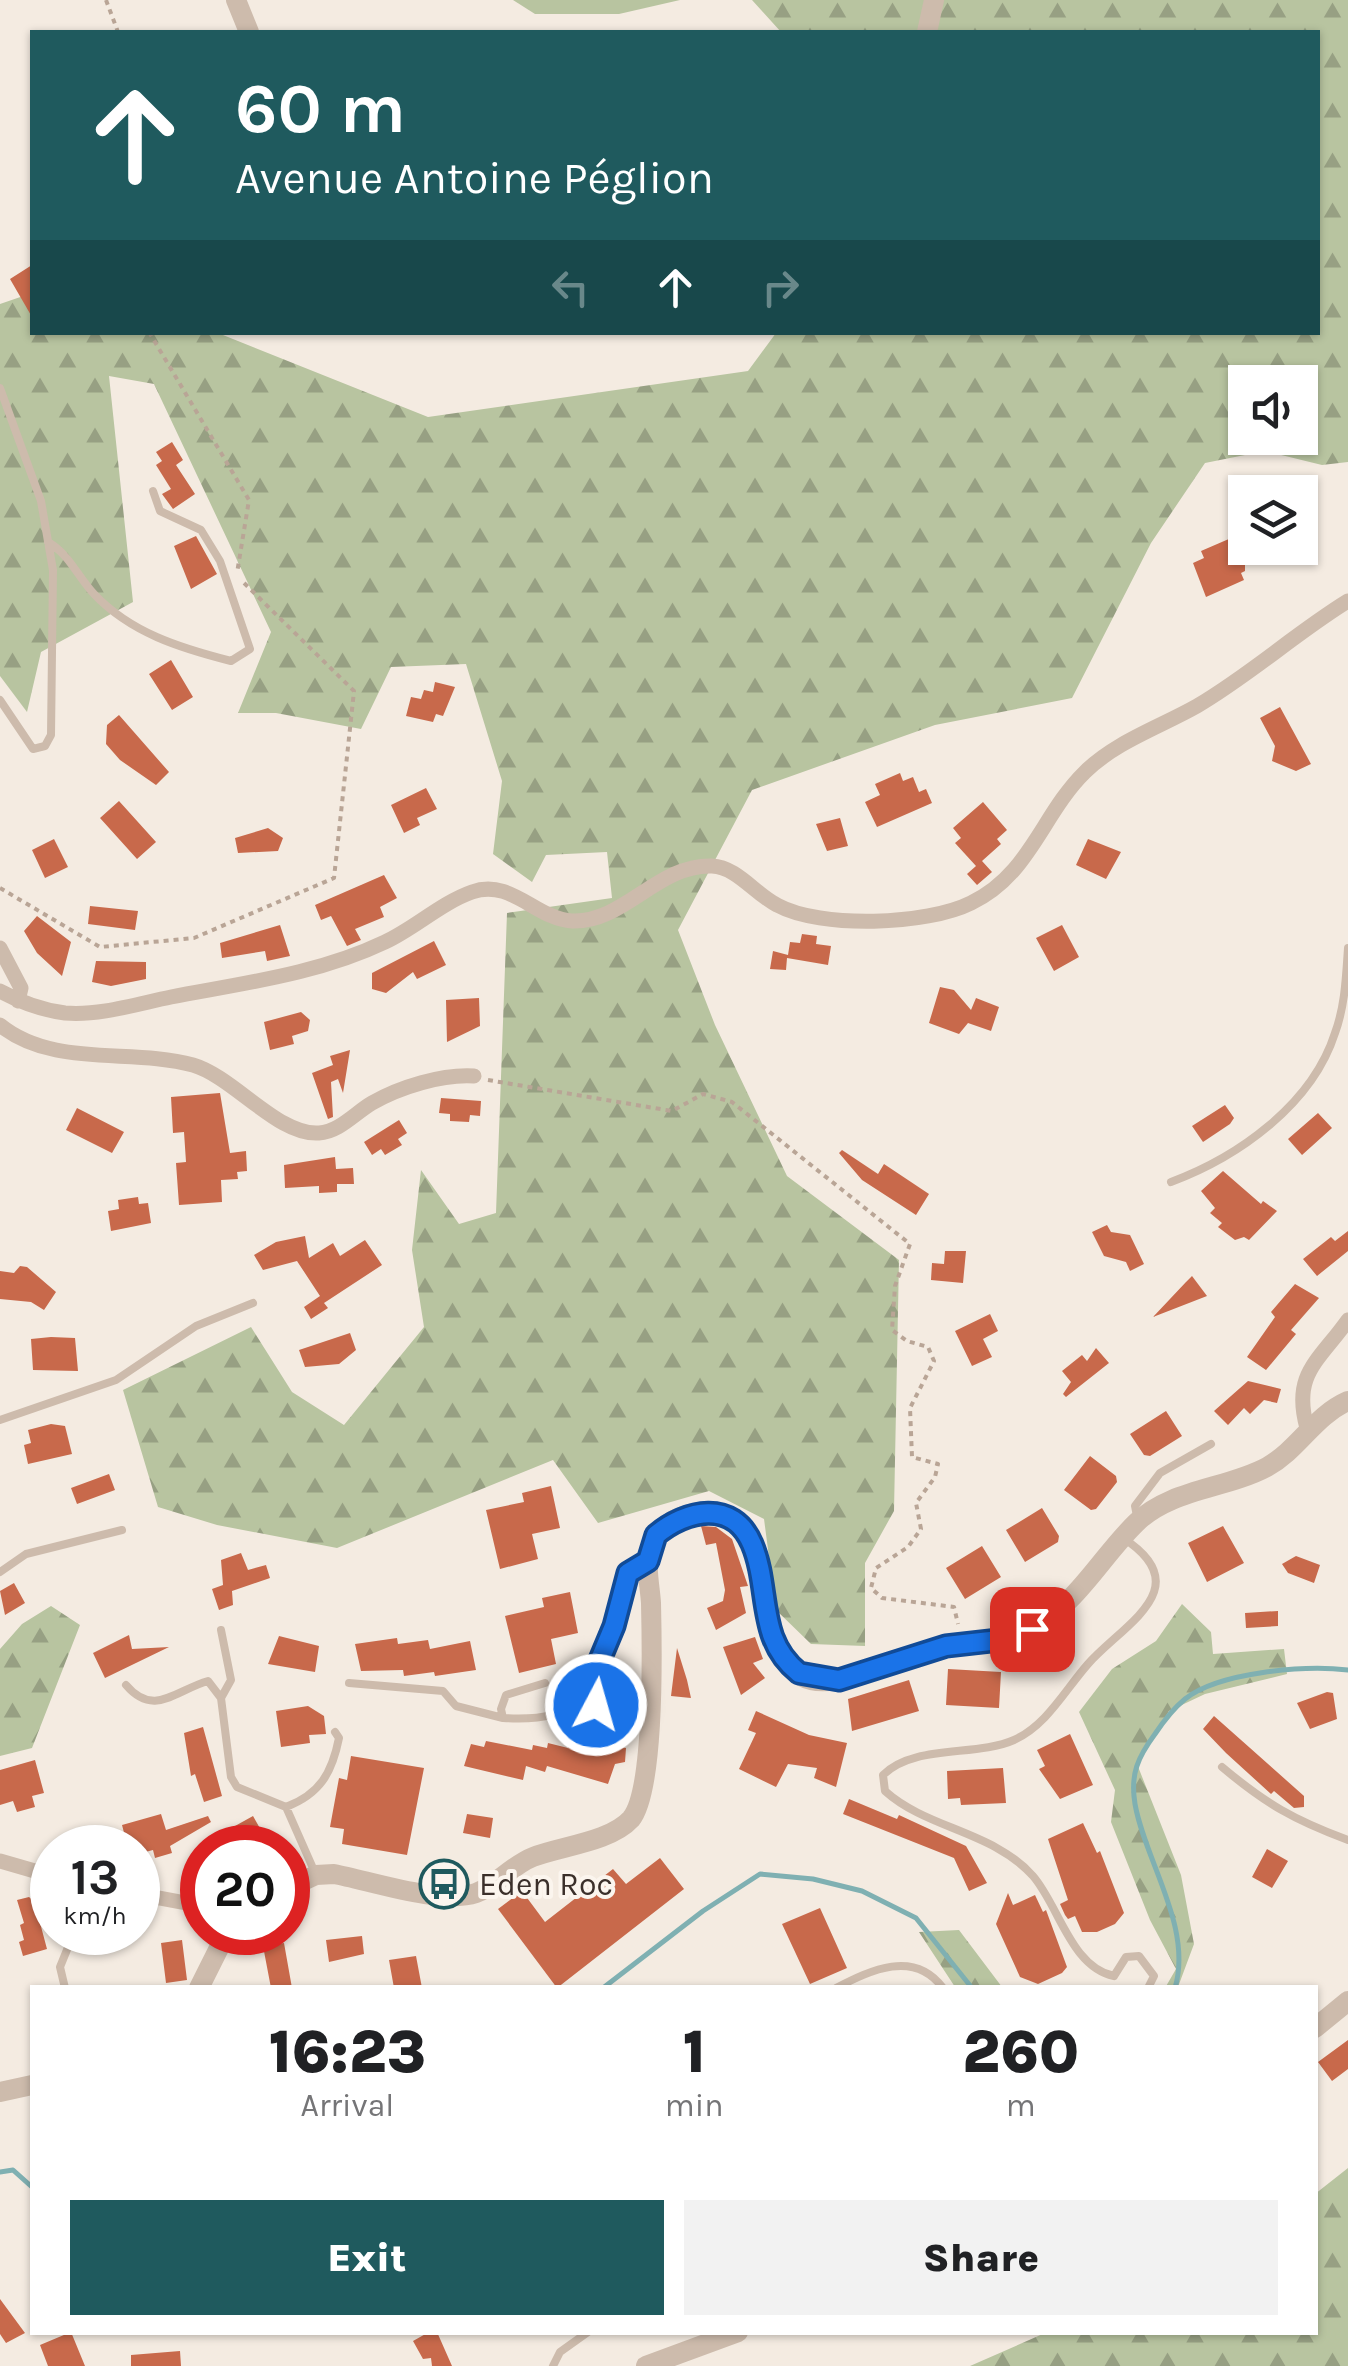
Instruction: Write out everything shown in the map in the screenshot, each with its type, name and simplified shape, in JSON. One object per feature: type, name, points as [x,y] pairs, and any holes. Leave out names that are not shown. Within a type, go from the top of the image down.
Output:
[{"type":"street","points":[[236,0],[248,30]]},
{"type":"street","points":[[927,30],[934,0]]},
{"type":"street","points":[[0,991],[18,1001],[67,1013],[105,1010],[322,968],[386,942],[472,892],[492,890],[518,896],[557,919],[577,921],[602,915],[673,874],[693,867],[716,866],[733,873],[771,902],[806,914],[932,919],[974,902],[1011,875],[1033,850],[1082,774],[1106,754],[1200,704],[1348,601]]},
{"type":"street","points":[[0,948],[21,988],[18,1001]]},
{"type":"street","points":[[0,1024],[55,1050],[161,1058],[196,1066],[225,1080],[298,1130],[316,1134],[332,1131],[392,1094],[453,1074],[474,1076]]},
{"type":"street","points":[[1307,1428],[1299,1400],[1304,1377],[1348,1320]]},
{"type":"street","points":[[310,1878],[334,1874],[450,1897],[477,1893],[528,1858],[611,1832],[630,1820],[641,1800],[650,1706],[648,1561],[656,1535],[692,1513],[716,1512],[738,1524],[752,1545],[774,1642],[799,1673],[821,1680],[839,1680],[962,1644],[1008,1639],[1032,1629],[1057,1612],[1138,1520],[1161,1505],[1266,1467],[1288,1452],[1325,1412],[1348,1401]]},
{"type":"street","points":[[589,1686],[614,1626],[628,1573],[648,1561]]},
{"type":"street","points":[[0,1861],[30,1870]]},
{"type":"street","points":[[200,1985],[216,1955]]},
{"type":"street","points":[[1318,2026],[1348,2001]]},
{"type":"street","points":[[0,2092],[30,2084]]},
{"type":"street","points":[[646,2366],[730,2335]]},
{"type":"lane","points":[[0,388],[41,501],[53,570],[51,735],[45,746],[33,749],[0,700]]},
{"type":"lane","points":[[48,542],[64,552],[94,594],[151,638],[231,660],[250,649],[220,561],[201,530],[160,510],[154,491]]},
{"type":"lane","points":[[1171,1182],[1223,1160],[1280,1115],[1316,1070],[1334,1038],[1341,1013],[1348,948]]},
{"type":"lane","points":[[0,1420],[116,1380],[196,1326],[253,1303]]},
{"type":"lane","points":[[1138,1520],[1135,1506],[1160,1474],[1211,1444]]},
{"type":"lane","points":[[0,1572],[26,1554],[122,1530]]},
{"type":"lane","points":[[1114,1976],[1102,1974],[1083,1958],[1032,1875],[998,1848],[904,1808],[885,1791],[884,1774],[910,1760],[998,1747],[1024,1736],[1046,1717],[1111,1639],[1144,1614],[1154,1591],[1154,1568],[1141,1550],[1123,1538]]},
{"type":"lane","points":[[221,1630],[230,1680],[222,1698],[231,1776],[237,1786],[286,1807],[316,1875]]},
{"type":"lane","points":[[126,1685],[136,1697],[160,1702],[208,1681],[222,1698]]},
{"type":"lane","points":[[503,1718],[501,1709],[506,1695],[546,1683]]},
{"type":"lane","points":[[349,1684],[443,1690],[456,1706],[503,1718],[538,1720],[565,1711],[589,1686]]},
{"type":"lane","points":[[589,1686],[601,1734]]},
{"type":"lane","points":[[286,1807],[306,1799],[326,1778],[339,1738],[335,1732]]},
{"type":"lane","points":[[1222,1767],[1268,1806],[1297,1822],[1348,1840]]},
{"type":"lane","points":[[65,1955],[60,1967],[65,1985]]},
{"type":"lane","points":[[1114,1976],[1126,1957],[1139,1956],[1154,1976],[1150,1985]]},
{"type":"lane","points":[[843,1985],[880,1968],[903,1964],[926,1970],[940,1985]]},
{"type":"lane","points":[[1114,1976],[1117,1985]]},
{"type":"lane","points":[[554,2366],[560,2352],[584,2335]]},
{"type":"path","points":[[106,0],[117,30]]},
{"type":"path","points":[[0,888],[100,947],[194,938],[334,878],[354,692],[237,576],[249,500],[151,335]]},
{"type":"path","points":[[474,1076],[549,1094],[672,1112],[703,1094],[732,1102],[910,1244],[894,1286],[892,1330],[906,1341],[928,1348],[934,1361],[910,1408],[912,1457],[938,1464],[935,1477],[916,1503],[920,1529],[908,1547],[876,1568],[872,1588],[882,1598],[954,1607],[962,1644]]},
{"type":"green space","points":[[513,0],[680,0],[619,14],[535,14]]},
{"type":"green space","points":[[752,0],[1348,0],[1348,462],[1322,465],[1281,455],[1318,455],[1318,365],[1228,365],[1228,455],[1245,455],[1205,463],[1151,543],[1072,698],[935,725],[752,790],[678,930],[715,1025],[787,1176],[899,1260],[894,1511],[865,1563],[865,1646],[811,1644],[776,1610],[764,1519],[709,1491],[598,1523],[553,1460],[337,1548],[217,1525],[158,1507],[123,1390],[251,1327],[292,1392],[344,1425],[424,1327],[412,1250],[421,1170],[459,1224],[496,1213],[507,913],[612,898],[607,852],[546,855],[532,882],[493,854],[502,781],[466,664],[391,667],[361,729],[276,713],[238,713],[271,632],[154,384],[109,376],[133,602],[41,652],[27,712],[0,676],[0,304],[30,294],[30,335],[223,335],[428,417],[748,371],[775,335],[1320,335],[1320,30],[779,30]]},
{"type":"green space","points":[[1182,1604],[1211,1632],[1213,1654],[1284,1649],[1287,1674],[1205,1694],[1169,1711],[1137,1764],[1181,1875],[1194,1944],[1179,1985],[1167,1985],[1176,1969],[1150,1920],[1111,1822],[1115,1790],[1079,1712],[1112,1669],[1156,1641]]},
{"type":"green space","points":[[51,1606],[80,1625],[32,1748],[0,1756],[0,1649],[22,1624]]},
{"type":"green space","points":[[959,1930],[1000,1985],[954,1985],[919,1932]]},
{"type":"green space","points":[[1348,2168],[1348,2366],[970,2366],[1040,2335],[1318,2335],[1318,2192]]},
{"type":"building","points":[[30,266],[30,314],[10,279]]},
{"type":"building","points":[[172,442],[183,460],[176,465],[195,494],[173,509],[162,494],[171,489],[156,465],[162,461],[156,452]]},
{"type":"building","points":[[196,536],[217,574],[191,589],[174,546]]},
{"type":"building","points":[[1228,539],[1228,565],[1245,565],[1241,573],[1244,580],[1206,597],[1193,563],[1204,558],[1201,551]]},
{"type":"building","points":[[171,660],[193,697],[172,710],[149,674]]},
{"type":"building","points":[[435,682],[455,687],[443,716],[436,714],[433,722],[406,716],[411,697],[421,699],[424,690],[433,692]]},
{"type":"building","points":[[1280,707],[1311,764],[1296,771],[1272,761],[1275,746],[1260,718]]},
{"type":"building","points":[[119,715],[169,772],[156,785],[120,760],[106,744],[107,725]]},
{"type":"building","points":[[900,773],[903,781],[913,777],[919,792],[926,789],[932,803],[877,827],[865,802],[880,795],[875,784]]},
{"type":"building","points":[[426,788],[437,809],[417,818],[420,825],[404,833],[391,805]]},
{"type":"building","points":[[119,801],[156,842],[137,859],[100,818]]},
{"type":"building","points":[[983,802],[1007,830],[997,839],[1001,844],[982,861],[992,872],[977,885],[967,874],[976,866],[955,843],[961,838],[953,828]]},
{"type":"building","points":[[840,818],[848,846],[827,851],[816,824]]},
{"type":"building","points":[[268,828],[283,838],[278,851],[238,853],[235,838]]},
{"type":"building","points":[[54,839],[68,867],[45,878],[32,850]]},
{"type":"building","points":[[1088,839],[1121,852],[1106,879],[1076,865]]},
{"type":"building","points":[[384,875],[397,898],[380,907],[384,917],[355,929],[361,940],[347,946],[331,916],[321,920],[315,905]]},
{"type":"building","points":[[90,906],[138,911],[135,930],[88,924]]},
{"type":"building","points":[[37,916],[71,942],[62,976],[37,953],[24,931]]},
{"type":"building","points":[[280,925],[290,956],[267,961],[265,951],[222,958],[220,943]]},
{"type":"building","points":[[1062,925],[1079,957],[1054,971],[1036,938]]},
{"type":"building","points":[[802,934],[817,936],[816,944],[831,946],[828,965],[787,958],[786,970],[770,969],[773,951],[788,955],[790,942],[800,943]]},
{"type":"building","points":[[434,941],[446,965],[417,979],[413,972],[386,993],[372,989],[372,973]]},
{"type":"building","points":[[96,961],[146,962],[146,979],[111,986],[92,982]]},
{"type":"building","points":[[940,987],[954,990],[971,1010],[976,998],[999,1007],[991,1031],[968,1023],[959,1034],[929,1023]]},
{"type":"building","points":[[479,998],[480,1026],[447,1042],[446,1000]]},
{"type":"building","points":[[301,1012],[310,1020],[308,1031],[292,1036],[294,1044],[270,1050],[264,1022]]},
{"type":"building","points":[[350,1050],[343,1093],[338,1079],[331,1082],[333,1117],[328,1119],[312,1073],[333,1065],[330,1056]]},
{"type":"building","points":[[220,1093],[230,1153],[246,1151],[247,1171],[237,1172],[238,1179],[221,1180],[222,1202],[179,1205],[176,1163],[186,1162],[184,1132],[173,1133],[171,1097]]},
{"type":"building","points":[[441,1098],[481,1101],[480,1116],[470,1115],[469,1122],[450,1121],[450,1114],[439,1113]]},
{"type":"building","points":[[1225,1105],[1234,1118],[1203,1142],[1192,1126]]},
{"type":"building","points":[[77,1108],[124,1132],[112,1153],[66,1130]]},
{"type":"building","points":[[1318,1113],[1332,1128],[1302,1155],[1288,1139]]},
{"type":"building","points":[[399,1120],[407,1133],[398,1139],[402,1145],[385,1155],[381,1149],[372,1155],[364,1142]]},
{"type":"building","points":[[842,1150],[878,1174],[884,1164],[929,1194],[916,1215],[862,1180],[839,1153]]},
{"type":"building","points":[[335,1157],[336,1169],[353,1168],[354,1184],[337,1184],[337,1192],[319,1193],[319,1186],[285,1188],[284,1165]]},
{"type":"building","points":[[1223,1171],[1261,1204],[1263,1201],[1277,1211],[1249,1240],[1235,1240],[1218,1227],[1222,1223],[1210,1213],[1215,1208],[1201,1191]]},
{"type":"building","points":[[138,1197],[139,1204],[148,1203],[151,1223],[111,1231],[108,1211],[119,1209],[118,1200]]},
{"type":"building","points":[[1107,1225],[1111,1232],[1130,1235],[1144,1264],[1130,1271],[1126,1262],[1104,1256],[1092,1232]]},
{"type":"building","points":[[1348,1231],[1348,1251],[1317,1276],[1303,1259],[1331,1237],[1335,1241]]},
{"type":"building","points":[[305,1236],[309,1258],[333,1243],[340,1256],[365,1240],[382,1265],[324,1303],[328,1308],[311,1319],[304,1307],[320,1296],[297,1261],[263,1270],[254,1255],[276,1242]]},
{"type":"building","points":[[945,1251],[966,1251],[963,1283],[931,1280],[932,1263],[944,1264]]},
{"type":"building","points":[[20,1266],[27,1267],[56,1292],[44,1310],[31,1302],[0,1299],[0,1271],[14,1273]]},
{"type":"building","points":[[1192,1276],[1207,1296],[1153,1317],[1186,1282]]},
{"type":"building","points":[[1295,1284],[1319,1298],[1291,1330],[1296,1334],[1266,1370],[1247,1357],[1275,1317],[1271,1312]]},
{"type":"building","points":[[990,1314],[998,1331],[983,1339],[992,1357],[972,1366],[955,1331]]},
{"type":"building","points":[[350,1333],[356,1350],[339,1364],[305,1367],[299,1350]]},
{"type":"building","points":[[75,1338],[78,1371],[33,1370],[31,1339]]},
{"type":"building","points":[[1096,1348],[1109,1363],[1066,1397],[1063,1394],[1071,1382],[1062,1371],[1082,1355],[1087,1361]]},
{"type":"building","points":[[1248,1381],[1281,1389],[1277,1403],[1264,1400],[1250,1414],[1244,1408],[1228,1425],[1214,1411]]},
{"type":"building","points":[[1166,1411],[1182,1436],[1150,1456],[1144,1455],[1130,1434]]},
{"type":"building","points":[[51,1424],[65,1426],[72,1454],[28,1464],[24,1445],[31,1443],[28,1430]]},
{"type":"building","points":[[1090,1456],[1116,1476],[1117,1482],[1091,1510],[1064,1490]]},
{"type":"building","points":[[109,1474],[115,1490],[77,1504],[71,1488]]},
{"type":"building","points":[[551,1486],[560,1528],[532,1534],[538,1559],[500,1569],[486,1510],[524,1502],[522,1493]]},
{"type":"building","points":[[1042,1508],[1059,1536],[1058,1542],[1025,1562],[1006,1530]]},
{"type":"building","points":[[701,1526],[716,1527],[732,1539],[748,1586],[740,1587],[746,1613],[716,1630],[707,1608],[723,1601],[725,1590],[716,1543],[706,1545]]},
{"type":"building","points":[[1223,1526],[1244,1563],[1207,1582],[1188,1543]]},
{"type":"building","points":[[982,1546],[1001,1577],[965,1599],[946,1568]]},
{"type":"building","points":[[241,1553],[248,1570],[266,1565],[270,1578],[232,1591],[233,1605],[219,1610],[212,1589],[223,1585],[221,1560]]},
{"type":"building","points":[[1296,1556],[1320,1565],[1314,1583],[1288,1573],[1282,1564]]},
{"type":"building","points":[[14,1583],[25,1603],[5,1615],[0,1591]]},
{"type":"building","points":[[570,1592],[578,1633],[551,1639],[556,1664],[519,1673],[505,1616],[544,1607],[542,1598]]},
{"type":"building","points":[[1278,1611],[1278,1626],[1246,1628],[1245,1613]]},
{"type":"building","points":[[129,1635],[132,1649],[169,1647],[105,1678],[93,1653]]},
{"type":"building","points":[[279,1636],[319,1646],[315,1672],[268,1664]]},
{"type":"building","points":[[755,1637],[763,1659],[753,1663],[765,1678],[741,1695],[723,1647]]},
{"type":"building","points":[[397,1638],[398,1644],[428,1640],[430,1649],[470,1641],[476,1670],[435,1676],[434,1672],[404,1676],[403,1670],[361,1671],[355,1644]]},
{"type":"building","points":[[677,1648],[687,1680],[691,1698],[671,1696]]},
{"type":"building","points":[[948,1669],[1001,1672],[999,1708],[946,1705]]},
{"type":"building","points":[[909,1680],[919,1711],[852,1731],[848,1699]]},
{"type":"building","points":[[623,1681],[638,1681],[634,1719],[618,1718],[611,1700],[622,1700]]},
{"type":"building","points":[[1333,1693],[1337,1719],[1310,1729],[1297,1703]]},
{"type":"building","points":[[308,1706],[324,1716],[326,1734],[309,1735],[310,1743],[281,1747],[276,1711]]},
{"type":"building","points":[[756,1711],[809,1735],[847,1743],[836,1787],[814,1778],[817,1768],[788,1764],[776,1787],[739,1769],[756,1733],[748,1730]]},
{"type":"building","points":[[1214,1716],[1304,1796],[1304,1807],[1294,1808],[1274,1791],[1271,1794],[1226,1753],[1203,1729]]},
{"type":"building","points":[[203,1727],[222,1796],[204,1802],[195,1774],[191,1776],[184,1733]]},
{"type":"building","points":[[1070,1734],[1093,1785],[1060,1799],[1039,1769],[1045,1766],[1037,1750]]},
{"type":"building","points":[[486,1741],[532,1750],[533,1745],[547,1748],[548,1743],[568,1748],[570,1742],[595,1749],[596,1743],[626,1748],[625,1762],[615,1764],[608,1784],[547,1766],[545,1772],[526,1766],[523,1780],[464,1766],[471,1744],[484,1747]]},
{"type":"building","points":[[351,1756],[424,1768],[407,1855],[342,1844],[344,1829],[330,1827],[339,1778],[347,1780]]},
{"type":"building","points":[[35,1760],[44,1793],[32,1796],[35,1807],[17,1812],[13,1801],[0,1805],[0,1770]]},
{"type":"building","points":[[1003,1768],[1006,1803],[961,1805],[960,1798],[948,1799],[947,1771]]},
{"type":"building","points":[[849,1799],[897,1819],[899,1815],[966,1846],[987,1883],[969,1891],[954,1858],[843,1814]]},
{"type":"building","points":[[161,1814],[166,1830],[180,1825],[180,1840],[170,1846],[172,1853],[160,1857],[160,1825],[122,1825]]},
{"type":"building","points":[[467,1814],[493,1818],[490,1838],[463,1833]]},
{"type":"building","points":[[208,1816],[211,1822],[206,1825],[181,1825]]},
{"type":"building","points":[[253,1816],[258,1825],[237,1825]]},
{"type":"building","points":[[1083,1823],[1097,1853],[1100,1851],[1124,1913],[1115,1924],[1097,1932],[1082,1932],[1075,1916],[1068,1919],[1065,1915],[1060,1904],[1068,1900],[1048,1839]]},
{"type":"building","points":[[1267,1849],[1288,1861],[1272,1888],[1252,1877]]},
{"type":"building","points":[[660,1858],[684,1889],[561,1985],[555,1985],[498,1909],[522,1891],[545,1922],[613,1869],[626,1884]]},
{"type":"building","points":[[1008,1893],[1013,1905],[1035,1895],[1043,1912],[1046,1910],[1067,1967],[1062,1973],[1038,1984],[1020,1977],[996,1924]]},
{"type":"building","points":[[30,1898],[30,1954],[23,1956],[19,1942],[24,1940],[20,1925],[24,1923],[17,1900]]},
{"type":"building","points":[[820,1908],[847,1968],[810,1984],[782,1924]]},
{"type":"building","points":[[362,1936],[364,1954],[329,1962],[326,1940]]},
{"type":"building","points":[[180,1940],[187,1980],[166,1983],[161,1943]]},
{"type":"building","points":[[265,1955],[286,1955],[291,1985],[270,1985]]},
{"type":"building","points":[[416,1956],[421,1985],[393,1985],[389,1960]]},
{"type":"building","points":[[1348,2040],[1348,2069],[1332,2081],[1318,2062]]},
{"type":"building","points":[[0,2299],[25,2333],[6,2343],[0,2334]]},
{"type":"building","points":[[72,2335],[85,2366],[48,2366],[40,2345]]},
{"type":"building","points":[[424,2335],[438,2335],[452,2366],[432,2366],[431,2358],[423,2359],[413,2341]]},
{"type":"building","points":[[180,2351],[181,2366],[131,2366],[131,2355]]},
{"type":"waterway","points":[[1176,1985],[1179,1965],[1173,1918],[1135,1804],[1135,1775],[1144,1750],[1181,1703],[1219,1682],[1263,1672],[1348,1670]]},
{"type":"waterway","points":[[607,1985],[703,1911],[760,1874],[813,1879],[862,1891],[916,1918],[970,1985]]},
{"type":"waterway","points":[[0,2172],[13,2170],[30,2185]]},
{"type":"place","name":"Eden Roc","points":[[444,1884]]},
{"type":"route","points":[[596,1705],[589,1686],[614,1626],[628,1573],[637,1564],[648,1561],[656,1535],[692,1513],[716,1512],[738,1524],[752,1545],[774,1642],[786,1662],[799,1673],[821,1680],[839,1680],[946,1646],[1008,1639],[1032,1629]]}]
